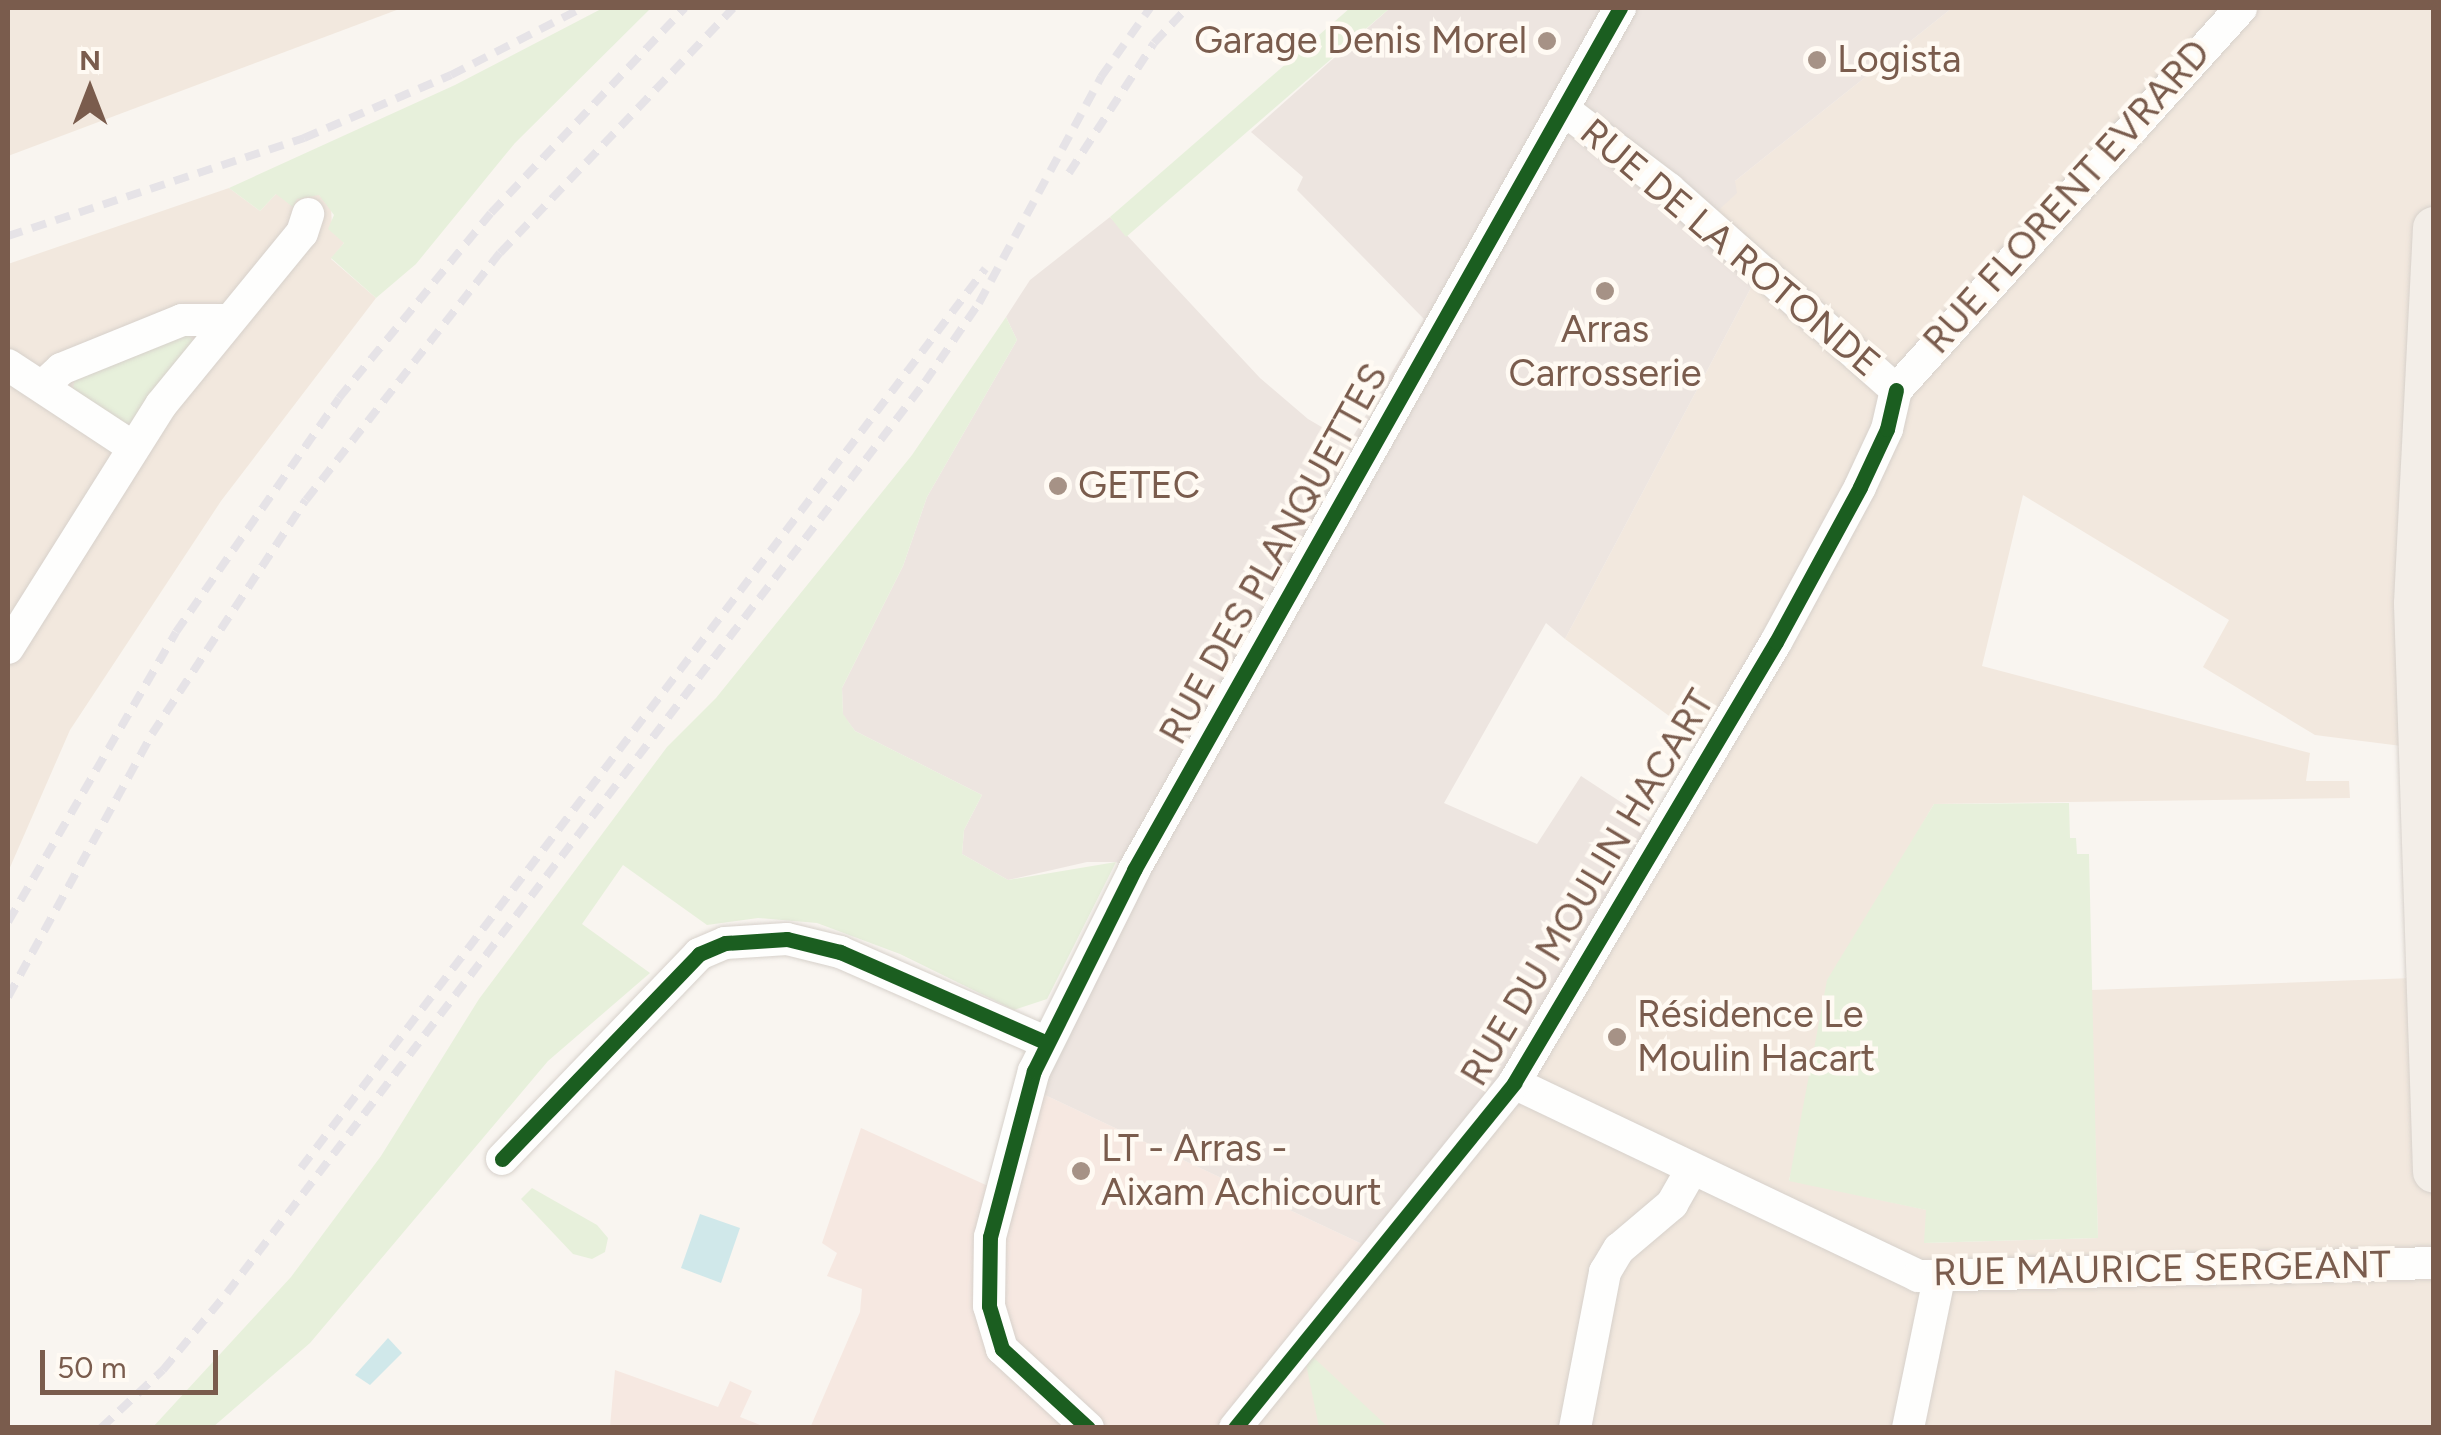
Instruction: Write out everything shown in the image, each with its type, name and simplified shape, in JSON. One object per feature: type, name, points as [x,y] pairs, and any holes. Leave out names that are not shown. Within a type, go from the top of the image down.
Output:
[{"type":"main road","points":[[2434,228],[2415,496],[2424,658],[2434,1172]]},
{"type":"street","name":"RUE DES PLANQUETTES","points":[[1088,1428],[1023,1375],[992,1326],[990,1237],[1012,1146],[1045,1042],[1134,870],[1620,8]]},
{"type":"street","name":"RUE FLORENT EVRARD","points":[[1896,390],[2240,8]]},
{"type":"street","name":"RUE DE LA ROTONDE","points":[[1563,109],[1669,189],[1896,390]]},
{"type":"street","points":[[8,648],[133,447],[228,320],[302,233],[308,214]]},
{"type":"street","points":[[44,386],[60,368],[182,320],[228,320]]},
{"type":"street","points":[[8,364],[133,447]]},
{"type":"street","name":"RUE DU MOULIN HACART","points":[[1235,1428],[1514,1083],[1776,642],[1867,473],[1887,429],[1896,390]]},
{"type":"street","points":[[502,1159],[699,954],[725,943],[787,938],[840,952],[1045,1042]]},
{"type":"street","name":"RUE MAURICE SERGEANT","points":[[1514,1083],[1882,1262],[1939,1278],[2434,1263]]},
{"type":"street","points":[[1575,1428],[1605,1272],[1620,1249],[1672,1204],[1692,1169]]},
{"type":"street","points":[[1908,1428],[1939,1278]]},
{"type":"shaded area","points":[[8,8],[402,8],[8,156]]},
{"type":"shaded area","points":[[1390,8],[1952,8],[1735,181],[1737,193],[1707,221],[1754,282],[1565,639],[1546,623],[1444,803],[1537,844],[1581,776],[1665,831],[1514,1083],[1377,1251],[1028,1087],[1134,870],[1116,862],[1087,862],[1008,880],[962,854],[964,830],[982,795],[855,731],[843,715],[842,688],[903,566],[927,497],[1017,340],[1006,317],[1030,280],[1110,217],[1260,378],[1308,419],[1349,443],[1424,319],[1297,190],[1303,177],[1251,132]]},
{"type":"shaded area","points":[[1952,8],[2433,8],[2433,1427],[1235,1428],[1711,747],[1565,639],[1754,282],[1706,221],[1735,181]],"holes":[[[2023,495],[2229,620],[2203,667],[2315,735],[2417,748],[2412,978],[2091,990],[2098,1238],[1925,1243],[1927,1210],[1789,1180],[1862,927],[1934,804],[2350,798],[2349,781],[2306,781],[2310,753],[1982,666]]]},
{"type":"shaded area","points":[[229,188],[260,211],[276,194],[319,195],[331,205],[332,228],[344,243],[331,259],[376,298],[221,501],[70,730],[8,872],[8,264]]},
{"type":"shaded area","points":[[1028,1087],[1377,1251],[1235,1427],[810,1428],[860,1312],[862,1289],[827,1276],[837,1253],[822,1243],[861,1128],[999,1191]]},
{"type":"shaded area","points":[[615,1370],[718,1407],[730,1381],[752,1391],[740,1417],[765,1427],[610,1427]]},
{"type":"green space","points":[[603,8],[651,8],[515,143],[416,264],[376,298],[331,258],[344,243],[328,229],[334,215],[319,195],[297,199],[293,207],[276,194],[260,211],[229,188],[455,85]]},
{"type":"green space","points":[[1350,8],[1390,8],[1126,237],[1110,217]]},
{"type":"green space","points":[[1006,317],[1017,340],[927,497],[903,566],[842,688],[843,714],[855,731],[982,795],[964,830],[962,854],[1008,880],[1116,862],[1047,999],[1014,1010],[900,954],[817,923],[758,918],[707,925],[623,865],[582,924],[650,973],[548,1061],[310,1343],[213,1427],[153,1427],[291,1277],[381,1156],[479,999],[667,747],[716,698],[912,455]]},
{"type":"green space","points":[[186,332],[194,341],[135,425],[122,427],[72,394],[76,372]]},
{"type":"green space","points":[[2069,803],[2070,838],[2076,838],[2077,854],[2089,854],[2098,1238],[1924,1243],[1926,1210],[1789,1181],[1827,980],[1934,804]]},
{"type":"green space","points":[[532,1188],[597,1225],[608,1238],[605,1252],[592,1259],[573,1254],[521,1199]]},
{"type":"green space","points":[[1313,1357],[1388,1427],[1319,1427],[1306,1364]]},
{"type":"water","points":[[700,1214],[740,1228],[721,1283],[681,1268]]},
{"type":"water","points":[[388,1338],[402,1353],[370,1385],[355,1375]]},
{"type":"railway","points":[[8,236],[304,138],[451,75],[582,8]]},
{"type":"railway","points":[[8,922],[176,632],[339,398],[491,213],[685,8]]},
{"type":"railway","points":[[8,997],[152,734],[306,500],[500,253],[733,8]]},
{"type":"railway","points":[[101,1428],[163,1370],[227,1293],[925,382],[979,303],[1101,77],[1150,8]]},
{"type":"railway","points":[[1069,173],[1154,43],[1187,8]]},
{"type":"railway","points":[[301,1168],[985,269]]},
{"type":"cycle path","points":[[1088,1428],[1002,1349],[989,1306],[990,1237],[1034,1071],[1134,870],[1620,8]]},
{"type":"cycle path","points":[[1235,1428],[1514,1083],[1776,642],[1860,487],[1887,429],[1896,390]]},
{"type":"cycle path","points":[[502,1159],[699,954],[725,943],[787,939],[840,952],[1045,1042]]},
{"type":"place","name":"Garage Denis Morel","points":[[1547,41]]},
{"type":"place","name":"Logista","points":[[1817,60]]},
{"type":"place","name":"Arras Carrosserie","points":[[1605,291]]},
{"type":"place","name":"GETEC","points":[[1058,486]]},
{"type":"place","name":"Résidence Le Moulin Hacart","points":[[1617,1037]]},
{"type":"place","name":"LT - Arras - Aixam Achicourt","points":[[1081,1171]]}]
